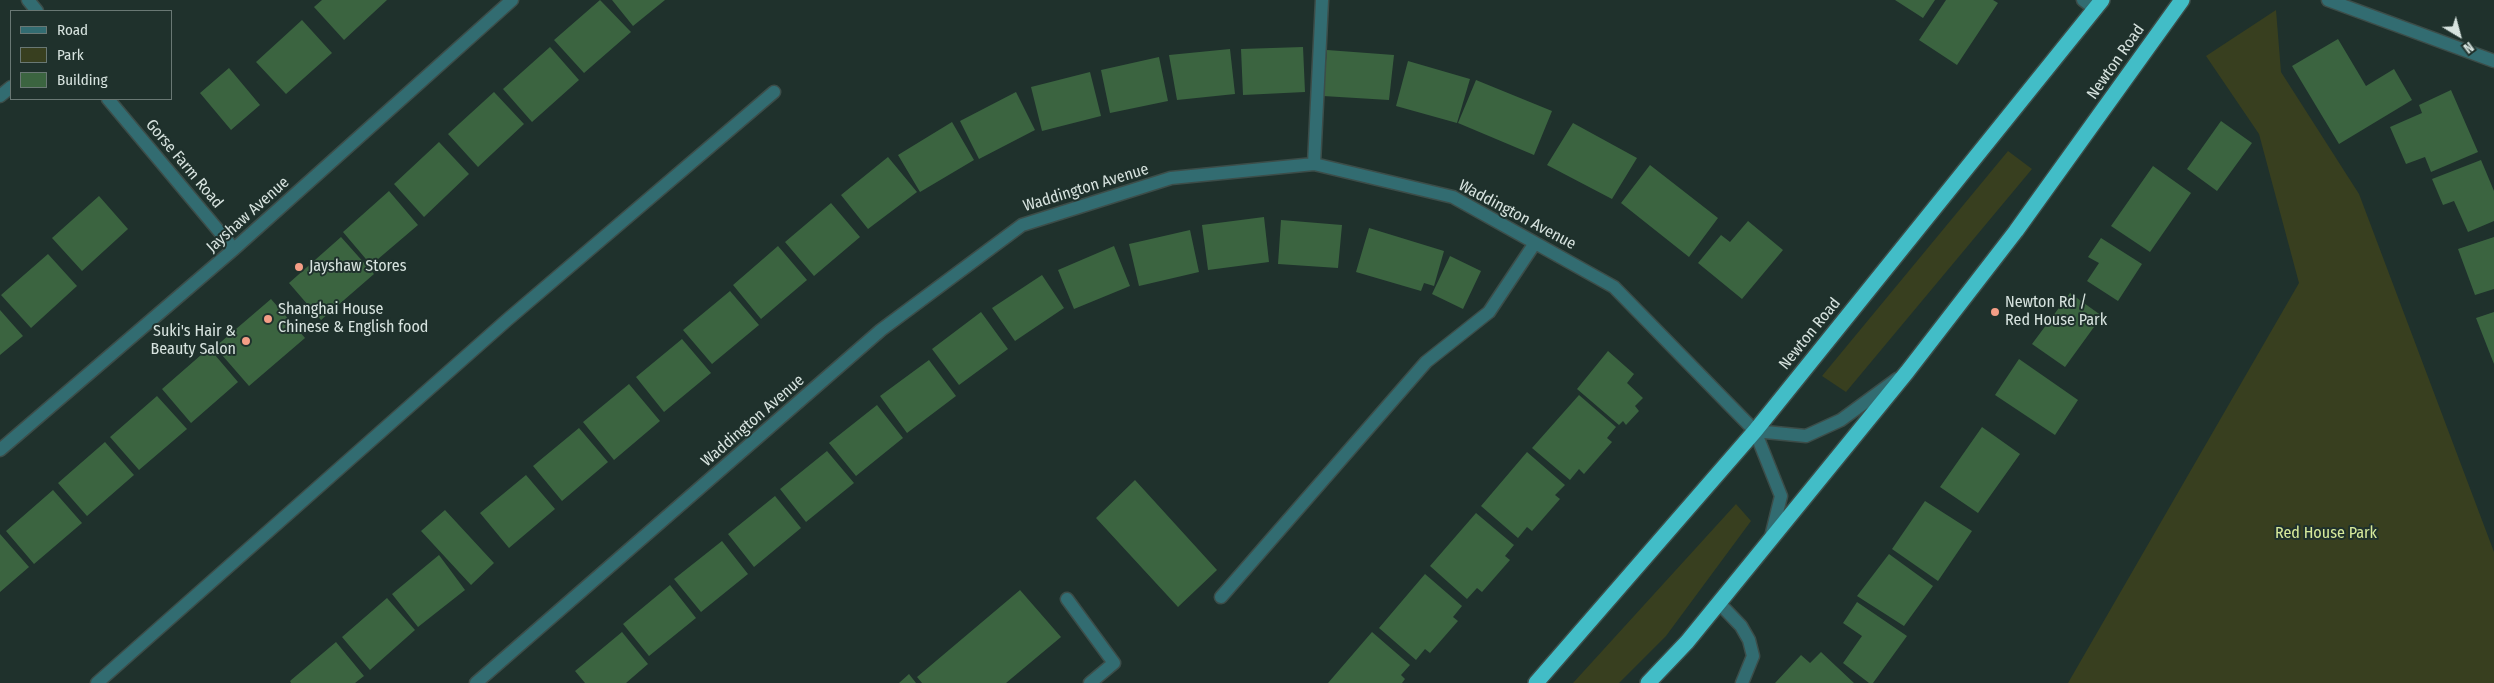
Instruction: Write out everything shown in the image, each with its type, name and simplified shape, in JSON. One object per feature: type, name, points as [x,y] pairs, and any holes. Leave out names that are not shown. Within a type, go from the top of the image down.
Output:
[{"type":"highway","name":"Newton Road","points":[[1648,683],[1687,642],[1769,544],[1907,372],[2021,223],[2182,0]]},
{"type":"highway","name":"Newton Road","points":[[1536,683],[1755,431],[2093,3]]},
{"type":"street","points":[[28,0],[36,10]]},
{"type":"street","name":"Jayshaw Avenue","points":[[0,450],[234,250],[512,0]]},
{"type":"street","points":[[1314,164],[1322,0]]},
{"type":"street","points":[[2328,0],[2494,61]]},
{"type":"street","points":[[0,96],[10,87]]},
{"type":"street","points":[[97,683],[506,320],[774,92]]},
{"type":"street","name":"Gorse Farm Road","points":[[109,100],[234,250]]},
{"type":"street","name":"Waddington Avenue","points":[[476,683],[881,330],[1022,224],[1171,178],[1314,164],[1453,198],[1614,286],[1755,431],[1782,496],[1769,544]]},
{"type":"street","points":[[1221,597],[1426,362],[1489,312],[1535,243]]},
{"type":"street","points":[[1755,431],[1806,436],[1841,420],[1907,372]]},
{"type":"street","points":[[1067,598],[1114,663],[1090,683]]},
{"type":"street","points":[[1719,603],[1741,626],[1749,640],[1754,656],[1742,683]]},
{"type":"green space","name":"Red House Park","points":[[2276,10],[2281,72],[2359,194],[2494,552],[2494,683],[2068,683],[2299,283],[2259,134],[2206,56]]},
{"type":"green space","points":[[2008,151],[2032,169],[1846,392],[1822,376]]},
{"type":"green space","points":[[1736,504],[1751,521],[1666,636],[1619,683],[1573,683]]},
{"type":"building","points":[[322,0],[387,0],[344,40],[314,7]]},
{"type":"building","points":[[600,0],[631,32],[584,73],[554,40]]},
{"type":"building","points":[[612,0],[665,0],[633,26]]},
{"type":"building","points":[[1895,0],[1935,0],[1923,18]]},
{"type":"building","points":[[1946,0],[1993,0],[1998,3],[1957,65],[1919,40]]},
{"type":"building","points":[[302,20],[332,53],[286,94],[256,62]]},
{"type":"building","points":[[2338,39],[2366,86],[2394,69],[2412,100],[2339,144],[2292,66]]},
{"type":"building","points":[[550,47],[579,80],[532,122],[503,89]]},
{"type":"building","points":[[1303,47],[1305,92],[1243,95],[1241,49]]},
{"type":"building","points":[[1230,49],[1235,94],[1177,100],[1169,55]]},
{"type":"building","points":[[1327,50],[1394,55],[1389,100],[1323,96]]},
{"type":"building","points":[[1159,57],[1168,101],[1110,113],[1101,70]]},
{"type":"building","points":[[1408,61],[1470,79],[1457,123],[1396,106]]},
{"type":"building","points":[[229,68],[260,105],[231,130],[200,93]]},
{"type":"building","points":[[1090,72],[1101,116],[1042,131],[1031,87]]},
{"type":"building","points":[[1476,80],[1552,111],[1534,155],[1458,123]]},
{"type":"building","points":[[2451,90],[2478,152],[2431,172],[2425,157],[2406,164],[2390,127],[2422,113],[2419,105]]},
{"type":"building","points":[[494,92],[524,124],[478,167],[448,134]]},
{"type":"building","points":[[1016,92],[1035,130],[979,159],[960,121]]},
{"type":"building","points":[[2221,121],[2252,143],[2217,191],[2187,169]]},
{"type":"building","points":[[952,122],[974,160],[920,192],[898,155]]},
{"type":"building","points":[[1573,123],[1637,158],[1612,199],[1547,165]]},
{"type":"building","points":[[439,142],[469,174],[424,217],[394,184]]},
{"type":"building","points":[[888,157],[917,192],[868,229],[841,195]]},
{"type":"building","points":[[2481,160],[2494,191],[2494,221],[2468,232],[2454,201],[2443,205],[2432,179]]},
{"type":"building","points":[[1650,165],[1718,218],[1689,257],[1621,203]]},
{"type":"building","points":[[2153,166],[2191,193],[2150,252],[2111,226]]},
{"type":"building","points":[[389,191],[418,225],[371,265],[343,232]]},
{"type":"building","points":[[99,196],[128,229],[82,271],[52,238]]},
{"type":"building","points":[[831,203],[860,237],[814,276],[785,242]]},
{"type":"building","points":[[1264,217],[1269,262],[1208,270],[1202,225]]},
{"type":"building","points":[[1281,220],[1342,225],[1338,268],[1278,264]]},
{"type":"building","points":[[1748,221],[1783,250],[1742,299],[1698,263],[1721,235],[1730,242]]},
{"type":"building","points":[[1369,228],[1444,251],[1434,286],[1424,283],[1421,291],[1356,272]]},
{"type":"building","points":[[1190,230],[1199,272],[1139,286],[1129,244]]},
{"type":"building","points":[[341,237],[374,274],[321,320],[289,283]]},
{"type":"building","points":[[2494,237],[2494,289],[2475,295],[2458,249]]},
{"type":"building","points":[[2101,238],[2142,264],[2118,301],[2087,281],[2099,263],[2088,257]]},
{"type":"building","points":[[778,246],[807,280],[761,319],[733,285]]},
{"type":"building","points":[[1114,246],[1130,286],[1074,309],[1058,270]]},
{"type":"building","points":[[48,254],[77,286],[31,328],[1,295]]},
{"type":"building","points":[[1450,256],[1481,271],[1463,309],[1432,294]]},
{"type":"building","points":[[1042,275],[1064,308],[1015,341],[992,308]]},
{"type":"building","points":[[730,291],[759,325],[712,364],[683,330]]},
{"type":"building","points":[[2070,293],[2102,316],[2065,367],[2032,344]]},
{"type":"building","points":[[271,299],[305,338],[249,386],[215,347]]},
{"type":"building","points":[[0,310],[23,336],[0,355]]},
{"type":"building","points":[[981,312],[1008,349],[959,385],[932,349]]},
{"type":"building","points":[[2494,312],[2494,364],[2476,318]]},
{"type":"building","points":[[682,339],[711,373],[664,412],[636,377]]},
{"type":"building","points":[[209,348],[238,382],[191,423],[162,389]]},
{"type":"building","points":[[1608,351],[1634,374],[1627,383],[1643,398],[1635,406],[1639,411],[1626,425],[1623,421],[1619,425],[1577,389]]},
{"type":"building","points":[[2019,359],[2078,400],[2055,435],[1995,395]]},
{"type":"building","points":[[929,360],[956,396],[907,433],[880,396]]},
{"type":"building","points":[[629,384],[660,421],[614,460],[583,422]]},
{"type":"building","points":[[1579,395],[1616,427],[1607,438],[1612,442],[1584,474],[1579,469],[1570,480],[1532,448]]},
{"type":"building","points":[[157,396],[187,429],[139,470],[110,437]]},
{"type":"building","points":[[877,405],[903,438],[856,476],[829,443]]},
{"type":"building","points":[[1982,427],[2020,454],[1978,513],[1940,487]]},
{"type":"building","points":[[579,428],[608,462],[562,501],[533,466]]},
{"type":"building","points":[[105,442],[134,475],[87,516],[58,483]]},
{"type":"building","points":[[827,451],[854,483],[806,522],[780,489]]},
{"type":"building","points":[[1527,452],[1565,485],[1555,495],[1560,499],[1532,531],[1527,527],[1518,538],[1481,506]]},
{"type":"building","points":[[526,475],[555,509],[509,548],[480,513]]},
{"type":"building","points":[[1135,480],[1217,570],[1178,607],[1096,518]]},
{"type":"building","points":[[53,490],[82,523],[34,564],[6,531]]},
{"type":"building","points":[[775,496],[801,528],[754,567],[728,534]]},
{"type":"building","points":[[1925,501],[1972,531],[1938,581],[1892,549]]},
{"type":"building","points":[[445,510],[494,563],[471,585],[421,531]]},
{"type":"building","points":[[1476,513],[1514,545],[1505,556],[1510,560],[1482,592],[1477,588],[1467,599],[1430,566]]},
{"type":"building","points":[[0,534],[29,567],[0,592]]},
{"type":"building","points":[[722,541],[748,574],[701,612],[674,579]]},
{"type":"building","points":[[1889,554],[1933,586],[1904,626],[1857,596]]},
{"type":"building","points":[[439,555],[465,590],[418,627],[392,594]]},
{"type":"building","points":[[1425,574],[1462,606],[1453,617],[1458,621],[1430,653],[1425,649],[1416,660],[1379,628]]},
{"type":"building","points":[[670,585],[696,618],[649,656],[623,624]]},
{"type":"building","points":[[1020,590],[1061,637],[1006,683],[922,683],[917,677]]},
{"type":"building","points":[[387,598],[415,630],[370,670],[342,637]]},
{"type":"building","points":[[1857,602],[1907,636],[1873,683],[1869,683],[1843,663],[1862,636],[1843,623]]},
{"type":"building","points":[[622,632],[648,664],[626,683],[585,683],[575,671]]},
{"type":"building","points":[[1372,632],[1410,665],[1401,675],[1405,679],[1402,683],[1328,683]]},
{"type":"building","points":[[336,642],[364,676],[355,683],[291,683],[290,681]]},
{"type":"building","points":[[1821,652],[1854,683],[1775,683],[1801,655],[1810,663]]},
{"type":"building","points":[[909,674],[916,683],[899,683]]},
{"type":"place","name":"Jayshaw Stores","points":[[299,267]]},
{"type":"place","name":"Newton Rd / Red House Park","points":[[1995,312]]},
{"type":"place","name":"Shanghai House Chinese & English food","points":[[268,319]]},
{"type":"place","name":"Suki's Hair & Beauty Salon","points":[[246,341]]}]
